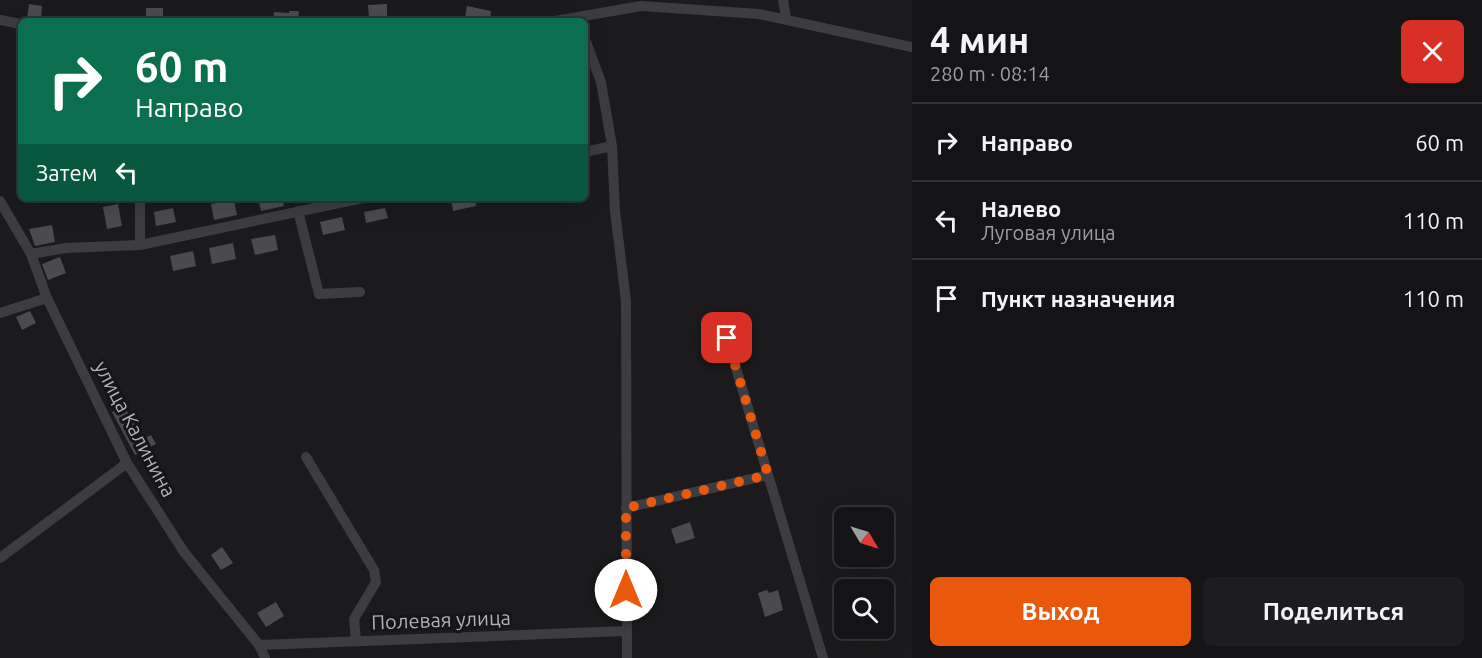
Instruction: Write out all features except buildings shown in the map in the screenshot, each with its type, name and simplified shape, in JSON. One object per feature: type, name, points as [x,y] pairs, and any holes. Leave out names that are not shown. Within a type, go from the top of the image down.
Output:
[{"type":"street","points":[[783,0],[786,18]]},
{"type":"street","points":[[582,18],[641,6],[759,14],[912,47]]},
{"type":"street","points":[[0,20],[18,23]]},
{"type":"street","points":[[588,47],[601,82],[612,146],[615,211],[626,301],[627,658]]},
{"type":"street","points":[[588,151],[612,146]]},
{"type":"street","name":"улица Калинина","points":[[0,201],[31,254],[47,298],[127,463],[183,552],[259,645],[265,658]]},
{"type":"street","points":[[140,201],[140,244]]},
{"type":"street","points":[[31,254],[66,248],[140,244],[349,201]]},
{"type":"street","points":[[298,212],[318,294],[360,292]]},
{"type":"street","points":[[0,313],[47,298]]},
{"type":"street","points":[[727,338],[823,658]]},
{"type":"street","points":[[306,457],[374,570],[376,582],[354,619],[356,641]]},
{"type":"street","points":[[0,558],[127,463]]},
{"type":"street","points":[[626,508],[768,475]]},
{"type":"street","name":"Полевая улица","points":[[259,645],[626,631]]},
{"type":"route","points":[[626,590],[626,508],[768,475],[727,338]]}]
